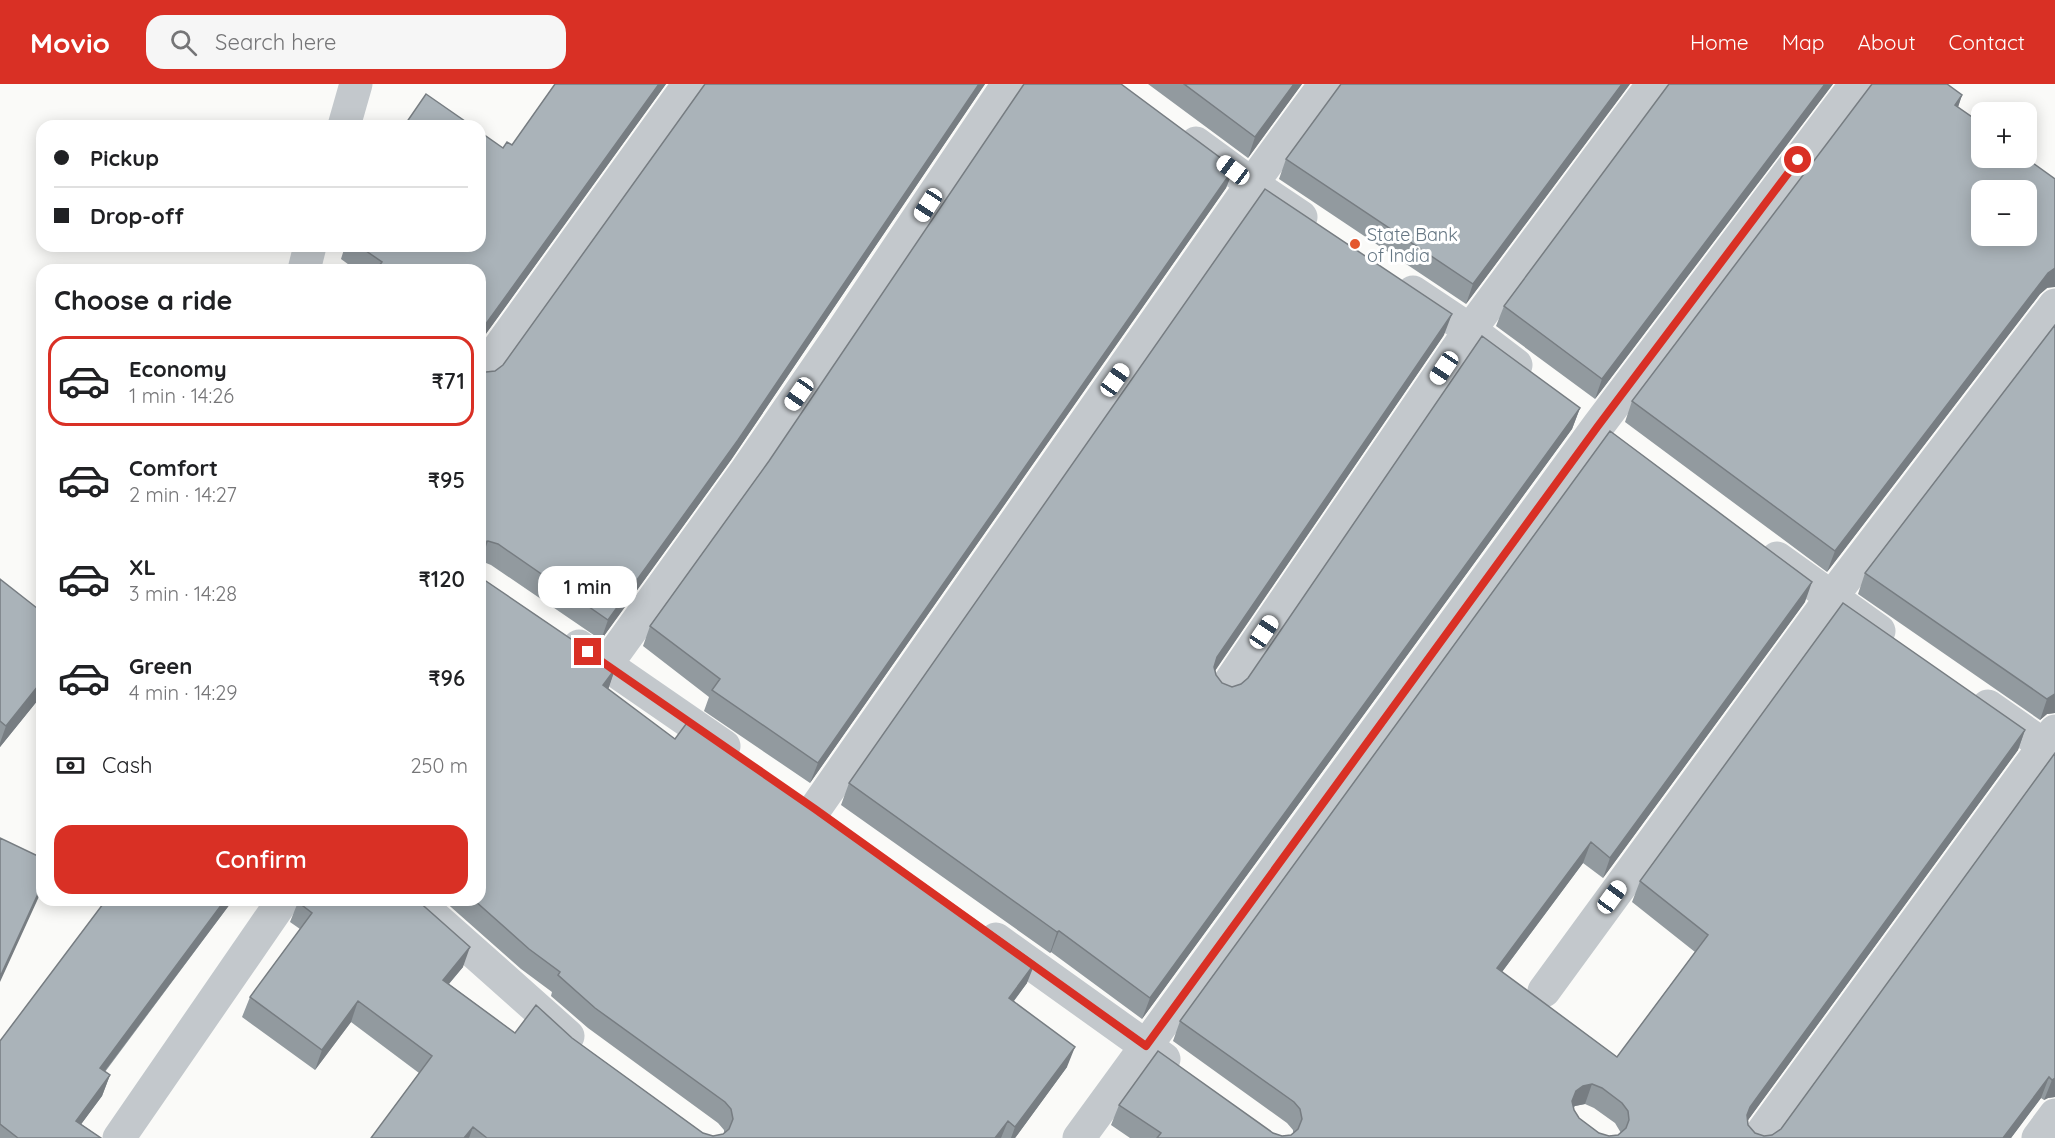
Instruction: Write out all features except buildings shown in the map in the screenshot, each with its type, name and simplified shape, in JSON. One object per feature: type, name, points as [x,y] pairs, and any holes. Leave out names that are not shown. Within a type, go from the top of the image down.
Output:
[{"type":"street","points":[[346,120],[356,84]]},
{"type":"street","points":[[486,366],[689,84]]},
{"type":"street","points":[[606,665],[833,346],[1008,84]]},
{"type":"street","points":[[787,789],[825,816],[1252,184],[1325,84]]},
{"type":"street","points":[[1225,689],[1470,330],[1653,84]]},
{"type":"street","points":[[1079,1138],[1598,426],[1856,84]]},
{"type":"street","points":[[1175,127],[1321,231]]},
{"type":"street","points":[[1391,277],[1470,330],[1543,385]]},
{"type":"street","points":[[1544,991],[1831,598],[2055,305]]},
{"type":"street","points":[[1571,405],[1626,446]]},
{"type":"street","points":[[1756,543],[1899,645]]},
{"type":"street","points":[[558,632],[749,763]]},
{"type":"street","points":[[1758,1138],[2052,743],[1967,692]]},
{"type":"street","points":[[119,1138],[279,906]]},
{"type":"street","points":[[422,906],[576,1043],[594,1056]]},
{"type":"street","points":[[971,920],[1192,1079]]},
{"type":"street","points":[[2038,1138],[2055,1115]]},
{"type":"place","name":"State Bank of India","points":[[1355,244]]},
{"type":"route","points":[[588,652],[815,809],[1146,1046],[1598,426],[1798,160]]}]
